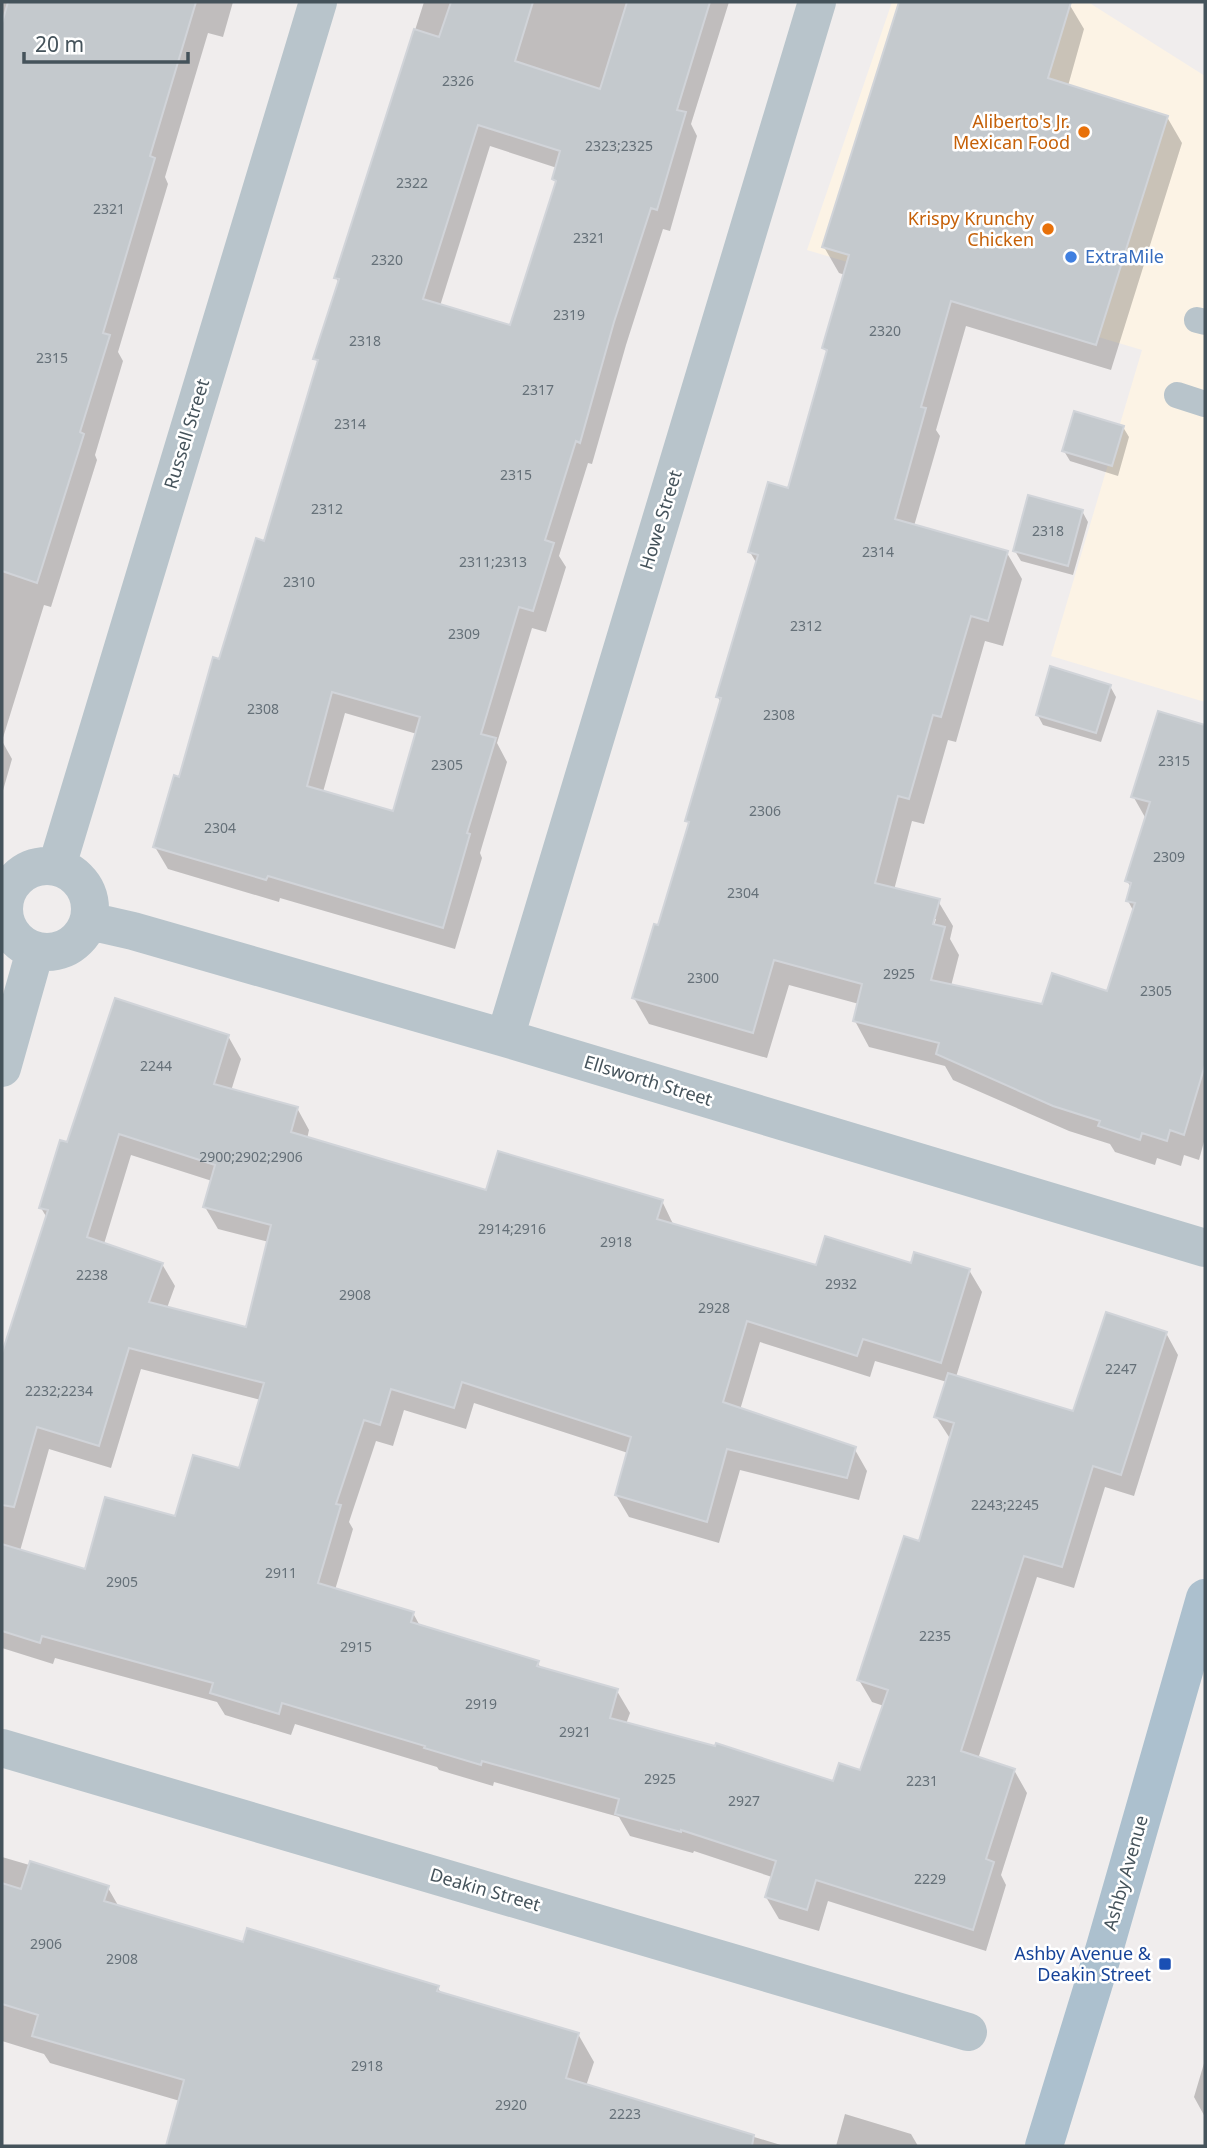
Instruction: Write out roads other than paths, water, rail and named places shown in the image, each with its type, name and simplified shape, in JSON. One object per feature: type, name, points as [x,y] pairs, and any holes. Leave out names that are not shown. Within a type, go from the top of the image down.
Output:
[{"type":"main road","name":"Ashby Avenue","points":[[1045,2146],[1205,1598]]},
{"type":"street","name":"Russell Street","points":[[57,866],[318,2]]},
{"type":"street","name":"Howe Street","points":[[505,1038],[817,2]]},
{"type":"street","points":[[57,866],[80,881],[87,893],[91,906],[89,921],[74,943],[61,950],[48,952],[23,946],[13,937],[7,926],[3,900],[18,877],[30,869],[57,866]]},
{"type":"street","name":"Ellsworth Street","points":[[89,921],[146,934],[505,1038],[1205,1248]]},
{"type":"street","points":[[2,1068],[35,950]]},
{"type":"street","name":"Deakin Street","points":[[2,1748],[968,2032]]},
{"type":"lane","points":[[1177,395],[1205,404]]},
{"type":"place","name":"Aliberto's Jr. Mexican Food","points":[[1084,132]]},
{"type":"place","name":"Krispy Krunchy Chicken","points":[[1048,229]]},
{"type":"place","name":"ExtraMile","points":[[1071,257]]},
{"type":"place","name":"Ashby Avenue & Deakin Street","points":[[1165,1964]]}]
